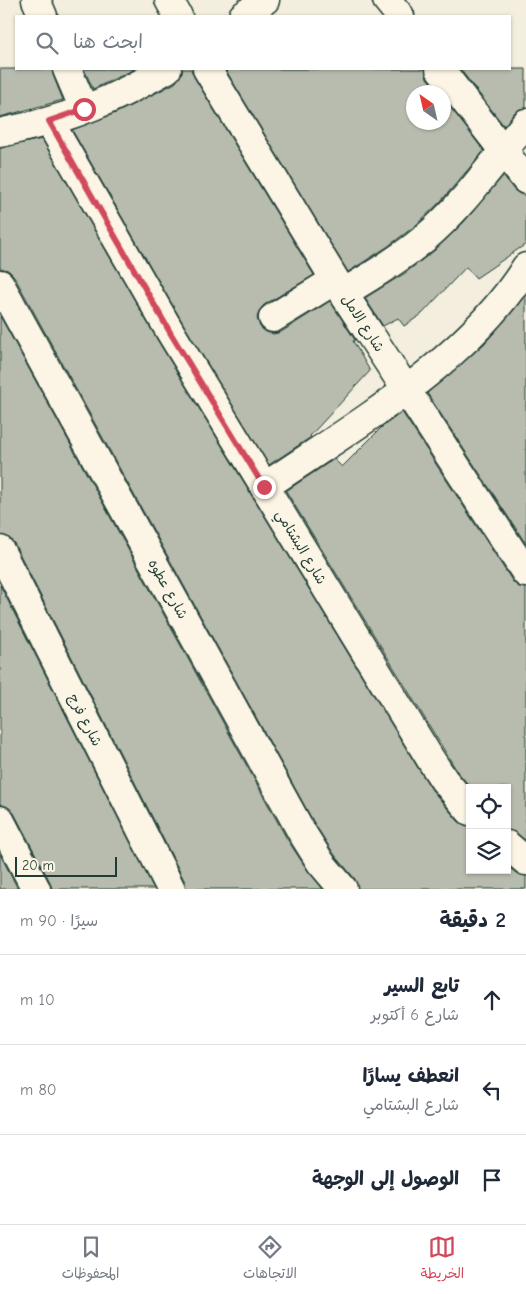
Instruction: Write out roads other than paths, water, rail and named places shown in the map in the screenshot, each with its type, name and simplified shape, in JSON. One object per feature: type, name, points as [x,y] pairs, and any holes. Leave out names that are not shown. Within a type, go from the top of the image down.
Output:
[{"type":"street","points":[[36,0],[43,15]]},
{"type":"street","points":[[169,0],[177,15]]},
{"type":"street","points":[[244,15],[266,0]]},
{"type":"street","points":[[387,0],[399,15]]},
{"type":"street","points":[[66,70],[84,109]]},
{"type":"street","points":[[0,133],[49,121],[84,109],[114,97],[165,70]]},
{"type":"street","name":"شارع الامل","points":[[208,70],[339,286],[526,573]]},
{"type":"street","points":[[441,70],[526,180]]},
{"type":"street","name":"شارع البشتامي","points":[[49,121],[171,334],[264,487],[431,760],[444,780],[466,806]]},
{"type":"street","points":[[273,318],[339,286],[387,268],[427,237],[462,200],[526,123]]},
{"type":"street","points":[[264,487],[406,390],[465,342],[516,283],[526,266]]},
{"type":"street","name":"شارع عطوه","points":[[0,284],[300,831],[321,863],[343,889]]},
{"type":"street","name":"شارع فرج","points":[[0,550],[171,889]]},
{"type":"street","points":[[0,820],[36,889]]},
{"type":"street","points":[[511,848],[526,861]]}]
